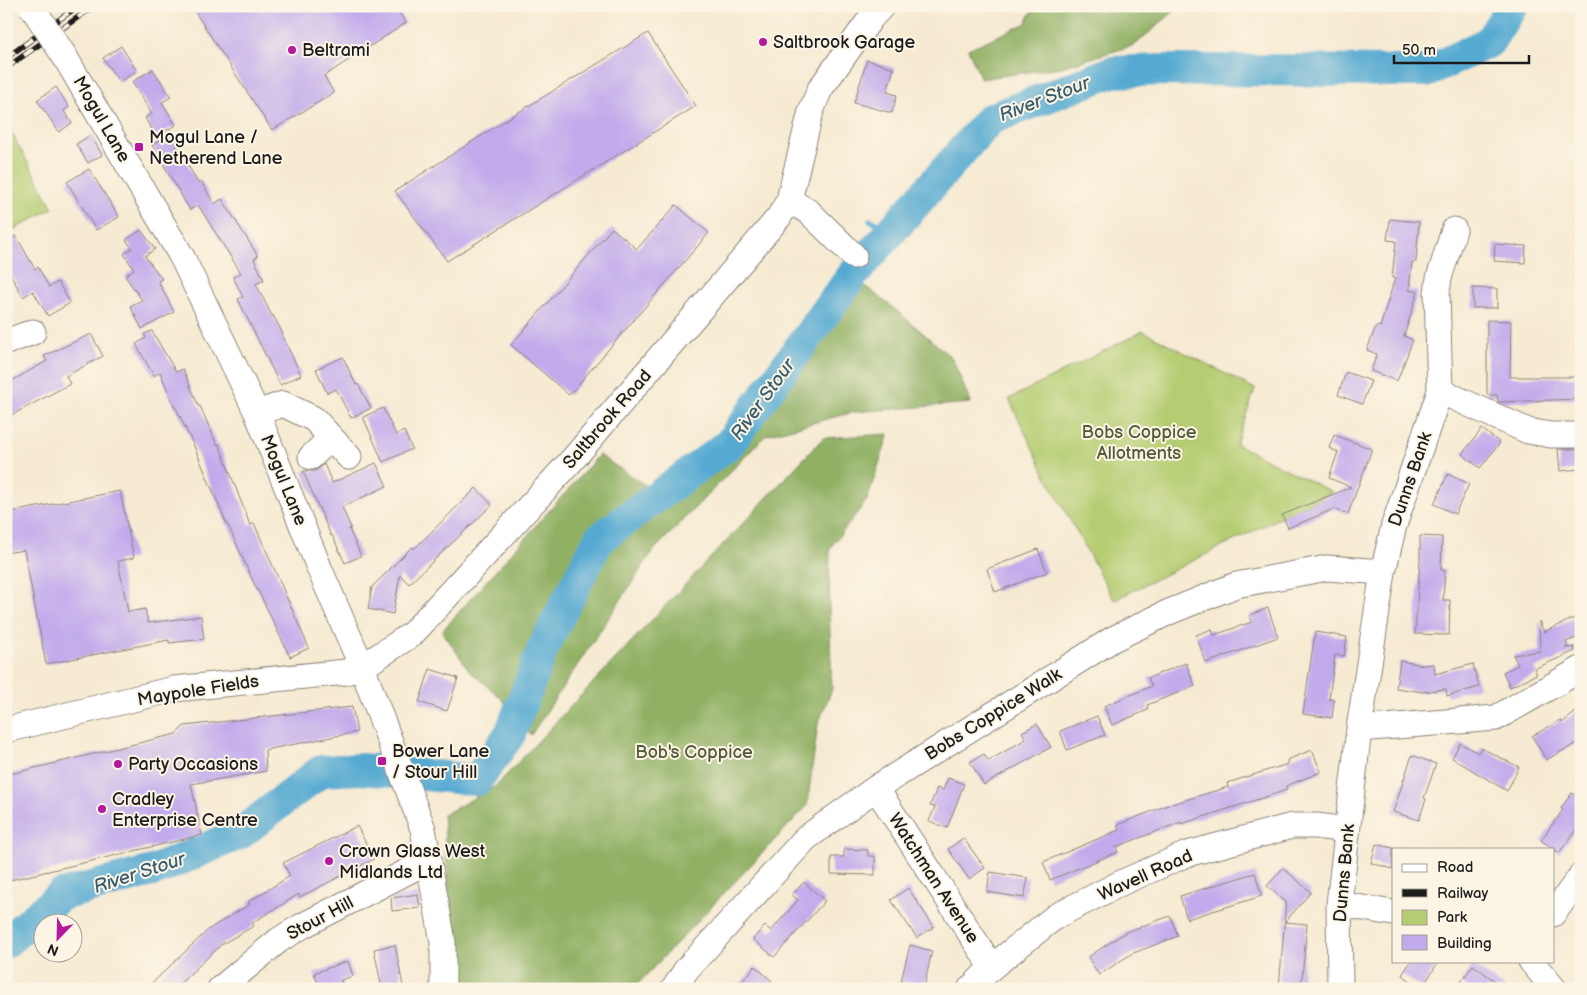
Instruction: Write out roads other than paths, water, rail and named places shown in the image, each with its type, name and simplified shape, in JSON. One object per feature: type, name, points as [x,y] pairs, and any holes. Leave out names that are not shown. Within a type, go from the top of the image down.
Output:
[{"type":"street","name":"Saltbrook Road","points":[[362,667],[412,634],[573,459],[779,217],[789,200],[811,111],[820,89],[871,18],[882,6]]},
{"type":"street","name":"Mogul Lane","points":[[31,7],[65,57],[182,256],[257,413],[320,570],[362,667],[423,829],[443,942],[443,989]]},
{"type":"street","points":[[789,200],[809,212],[854,256]]},
{"type":"street","name":"Dunns Bank","points":[[1340,989],[1339,904],[1359,729],[1383,572],[1394,525],[1440,391],[1437,293],[1439,278],[1454,230]]},
{"type":"street","points":[[6,342],[33,332]]},
{"type":"street","points":[[1440,391],[1528,431],[1551,435],[1581,435]]},
{"type":"street","points":[[257,413],[283,404],[314,419],[349,457]]},
{"type":"street","points":[[311,457],[331,438]]},
{"type":"street","name":"Bobs Coppice Walk","points":[[674,989],[686,970],[806,838],[876,788],[1113,638],[1169,612],[1236,585],[1327,568],[1383,572]]},
{"type":"street","name":"Maypole Fields","points":[[6,730],[174,689],[346,672],[362,667]]},
{"type":"street","points":[[1359,729],[1496,718],[1581,670]]},
{"type":"street","name":"Watchman Avenue","points":[[876,788],[992,967]]},
{"type":"street","name":"Wavell Road","points":[[970,989],[992,967],[1056,916],[1123,882],[1187,854],[1292,826],[1316,826],[1348,830]]},
{"type":"street","name":"Stour Hill","points":[[220,989],[279,940],[302,926],[428,861]]},
{"type":"street","points":[[1554,913],[1581,876]]},
{"type":"street","points":[[1339,904],[1392,912]]},
{"type":"street","points":[[1532,962],[1554,989]]},
{"type":"waterway","name":"River Stour","points":[[6,942],[61,895],[156,870],[241,833],[321,771],[362,769],[477,780],[510,734],[544,646],[599,539],[729,444],[852,276],[990,119],[1112,72],[1164,70],[1429,71],[1489,42],[1512,6]]},
{"type":"waterway","points":[[870,220],[892,230]]},
{"type":"railway","points":[[6,58],[78,6]]},
{"type":"railway","points":[[6,68],[94,6]]},
{"type":"place","name":"Saltbrook Garage","points":[[763,42]]},
{"type":"place","name":"Beltrami","points":[[292,50]]},
{"type":"place","name":"Mogul Lane / Netherend Lane","points":[[139,147]]},
{"type":"place","name":"Bower Lane / Stour Hill","points":[[382,761]]},
{"type":"place","name":"Party Occasions","points":[[118,764]]},
{"type":"place","name":"Cradley Enterprise Centre","points":[[102,809]]},
{"type":"place","name":"Crown Glass West Midlands Ltd","points":[[329,861]]},
{"type":"park label","name":"Bobs Coppice Allotments","points":[[1139,442]]},
{"type":"park label","name":"Bob's Coppice","points":[[694,752]]}]
